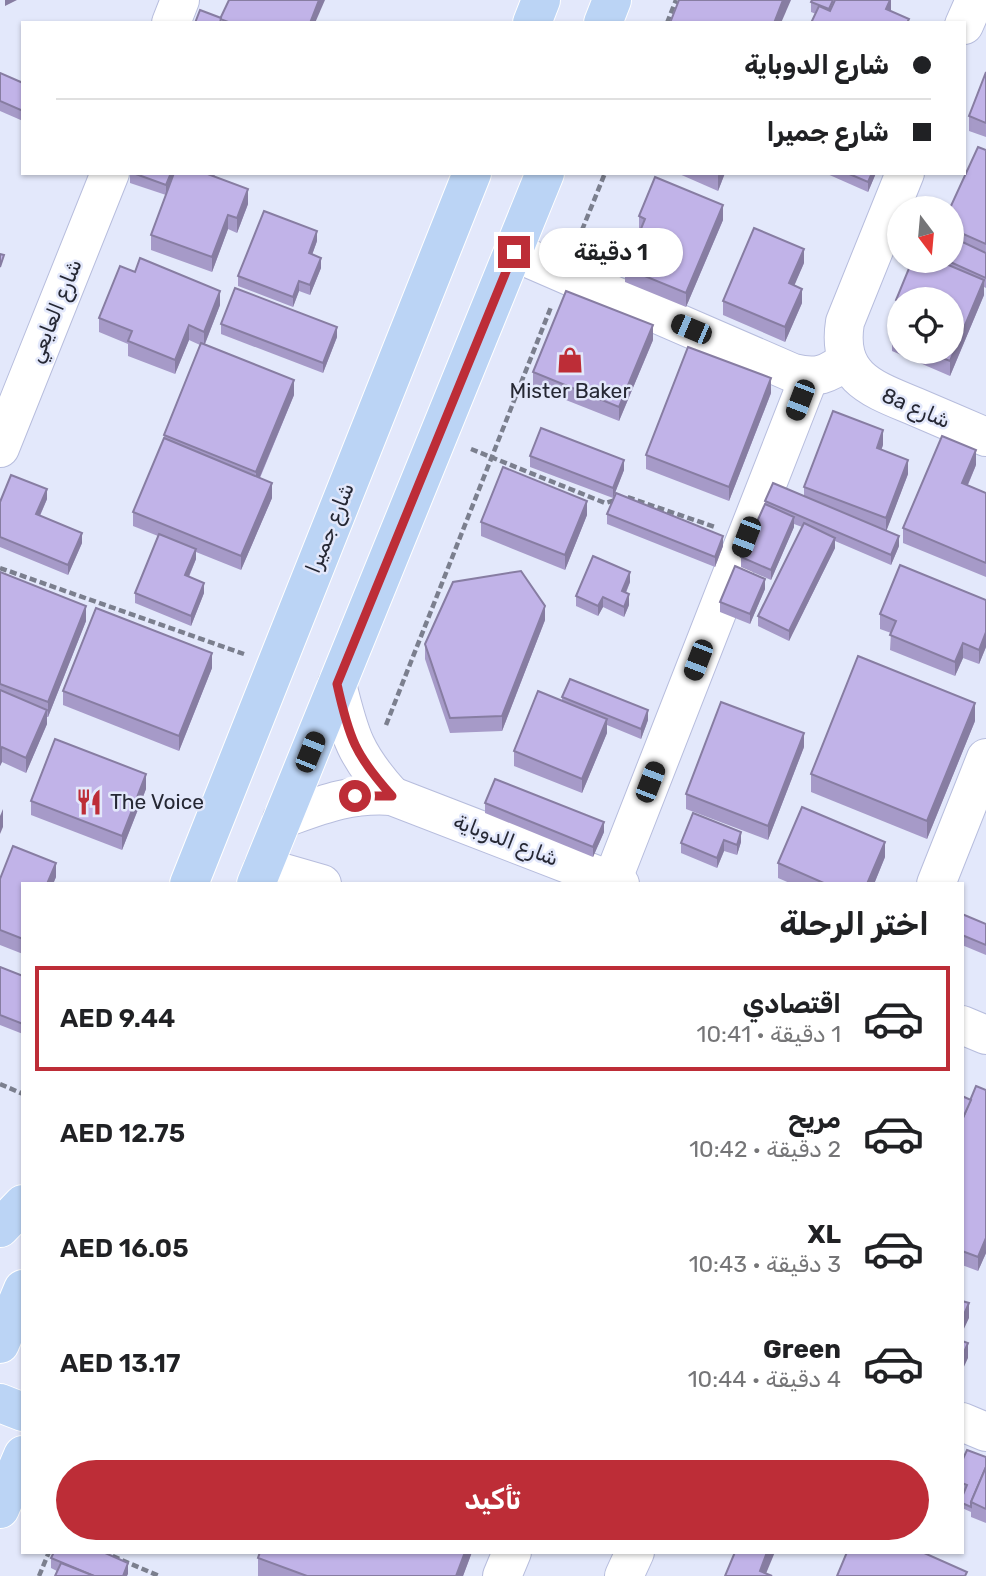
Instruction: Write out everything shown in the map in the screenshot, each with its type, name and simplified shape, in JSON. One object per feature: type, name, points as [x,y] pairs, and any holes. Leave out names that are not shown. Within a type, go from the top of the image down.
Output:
[{"type":"main road","points":[[533,21],[541,0]]},
{"type":"main road","points":[[604,21],[612,0]]},
{"type":"main road","name":"شارع جميرا","points":[[190,882],[471,175]]},
{"type":"main road","points":[[260,876],[544,175]]},
{"type":"main road","points":[[0,1228],[21,1205]]},
{"type":"main road","points":[[21,1294],[0,1343],[21,1351]]},
{"type":"main road","points":[[0,1403],[21,1411]]},
{"type":"main road","points":[[0,1509],[21,1460]]},
{"type":"street","points":[[171,21],[180,0]]},
{"type":"street","points":[[966,21],[975,0]]},
{"type":"street","name":"شارع العايعي","points":[[0,448],[109,175]]},
{"type":"street","points":[[514,252],[793,373],[809,377],[833,370],[847,360],[843,335],[845,322],[904,175]]},
{"type":"street","name":"8a شارع","points":[[847,360],[853,372],[872,389],[986,437]]},
{"type":"street","points":[[616,882],[809,377]]},
{"type":"street","points":[[337,684],[352,740],[380,783]]},
{"type":"street","points":[[937,882],[986,758]]},
{"type":"street","name":"شارع الدوباية","points":[[282,819],[366,794],[380,783],[616,882]]},
{"type":"street","points":[[260,876],[306,882]]},
{"type":"street","points":[[964,1026],[986,1035]]},
{"type":"street","points":[[964,1423],[986,1432]]},
{"type":"path","points":[[668,21],[676,0]]},
{"type":"path","points":[[380,783],[492,457],[604,175]]},
{"type":"path","points":[[439,435],[606,503],[627,497],[746,537]]},
{"type":"path","points":[[0,568],[275,664]]},
{"type":"path","points":[[0,1084],[21,1093]]},
{"type":"path","points":[[39,1576],[48,1554]]},
{"type":"path","points":[[108,1554],[159,1576]]},
{"type":"building","points":[[229,0],[319,0],[311,21],[220,19]]},
{"type":"building","points":[[679,0],[783,0],[775,21],[671,21]]},
{"type":"building","points":[[833,0],[829,9],[811,2]]},
{"type":"building","points":[[835,0],[890,0],[886,9],[909,19],[812,21],[819,6],[830,11]]},
{"type":"building","points":[[200,10],[221,18],[220,21],[196,21]]},
{"type":"building","points":[[986,72],[986,123],[969,116]]},
{"type":"building","points":[[0,73],[21,82],[21,110],[0,101]]},
{"type":"building","points":[[978,147],[986,150],[986,244],[964,234],[964,196],[956,196]]},
{"type":"building","points":[[138,175],[170,175],[166,185]]},
{"type":"building","points":[[173,175],[210,175],[248,189],[237,218],[228,215],[212,257],[151,235]]},
{"type":"building","points":[[852,175],[871,175],[868,182]]},
{"type":"building","points":[[655,177],[723,205],[686,293],[625,268],[645,219],[639,216]]},
{"type":"building","points":[[264,211],[317,231],[309,253],[321,258],[310,285],[299,281],[293,297],[238,276]]},
{"type":"building","points":[[754,228],[804,249],[789,283],[802,289],[785,327],[723,301]]},
{"type":"building","points":[[964,243],[986,253],[986,278],[964,268]]},
{"type":"building","points":[[140,258],[220,291],[204,332],[189,325],[175,360],[128,341],[132,331],[99,318],[120,266],[135,272]]},
{"type":"building","points":[[964,272],[984,280],[964,328],[964,287],[901,287],[907,273]]},
{"type":"building","points":[[235,288],[337,327],[323,363],[221,324]]},
{"type":"building","points":[[566,291],[653,325],[619,407],[533,372]]},
{"type":"building","points":[[201,343],[294,380],[256,472],[164,435]]},
{"type":"building","points":[[688,347],[771,378],[729,487],[646,455]]},
{"type":"building","points":[[833,411],[883,430],[877,448],[908,460],[886,518],[804,487]]},
{"type":"building","points":[[541,428],[624,460],[613,488],[530,456]]},
{"type":"building","points":[[942,436],[976,450],[962,483],[986,493],[986,563],[903,528]]},
{"type":"building","points":[[164,438],[272,483],[241,556],[133,512]]},
{"type":"building","points":[[503,467],[587,501],[565,555],[481,522]]},
{"type":"building","points":[[11,475],[47,489],[36,514],[82,533],[68,565],[0,537],[0,502]]},
{"type":"building","points":[[773,483],[899,536],[891,555],[765,501]]},
{"type":"building","points":[[616,493],[723,536],[715,557],[607,514]]},
{"type":"building","points":[[765,504],[794,517],[771,570],[741,557]]},
{"type":"building","points":[[804,523],[835,538],[789,631],[758,616]]},
{"type":"building","points":[[159,534],[196,549],[185,575],[204,583],[191,616],[135,593]]},
{"type":"building","points":[[593,556],[630,572],[622,591],[629,594],[624,607],[603,597],[598,606],[576,596]]},
{"type":"building","points":[[900,565],[986,600],[986,632],[979,650],[963,643],[955,662],[890,635],[896,621],[880,614]]},
{"type":"building","points":[[735,566],[765,579],[750,614],[720,602]]},
{"type":"building","points":[[521,571],[545,606],[502,716],[450,718],[425,644],[453,582]]},
{"type":"building","points":[[0,572],[86,606],[48,702],[0,684]]},
{"type":"building","points":[[96,608],[212,653],[179,736],[63,691]]},
{"type":"building","points":[[858,656],[975,703],[927,821],[811,774]]},
{"type":"building","points":[[570,679],[648,710],[641,729],[562,697]]},
{"type":"building","points":[[0,690],[47,710],[26,758],[2,747],[0,752]]},
{"type":"building","points":[[538,691],[607,719],[582,779],[514,751]]},
{"type":"building","points":[[721,702],[804,733],[768,826],[686,794]]},
{"type":"building","name":"The Voice","points":[[55,739],[146,774],[122,836],[31,801]]},
{"type":"building","points":[[495,779],[604,822],[593,847],[485,803]]},
{"type":"building","points":[[802,807],[885,842],[868,882],[822,882],[778,863]]},
{"type":"building","points":[[693,813],[741,832],[737,845],[724,840],[717,858],[681,843]]},
{"type":"building","points":[[13,846],[56,863],[48,882],[21,882],[21,938],[0,930],[0,879]]},
{"type":"building","points":[[964,915],[986,924],[986,945],[964,936]]},
{"type":"building","points":[[0,967],[21,975],[21,1023],[0,1015]]},
{"type":"building","points":[[976,1086],[986,1090],[986,1238],[978,1257],[964,1252],[964,1115]]},
{"type":"building","points":[[964,1097],[971,1100],[964,1116]]},
{"type":"building","points":[[964,1302],[969,1303],[964,1314]]},
{"type":"building","points":[[967,1450],[986,1457],[986,1467],[971,1507],[964,1504],[967,1485],[964,1484],[964,1457]]},
{"type":"building","points":[[986,1467],[986,1509],[971,1502]]},
{"type":"building","points":[[53,1554],[108,1554],[128,1563],[123,1576],[94,1576],[51,1558]]},
{"type":"building","points":[[259,1554],[464,1554],[456,1576],[307,1576],[258,1558]]},
{"type":"building","points":[[734,1554],[766,1554],[760,1571],[772,1576],[725,1576]]},
{"type":"building","points":[[846,1554],[926,1554],[967,1572],[965,1576],[837,1576]]},
{"type":"building","points":[[61,1563],[94,1576],[55,1576]]},
{"type":"place","name":"Mister Baker","points":[[570,360]]},
{"type":"place","name":"The Voice","points":[[89,802]]},
{"type":"route","points":[[355,796],[392,796],[368,770],[359,755],[346,723],[337,684],[514,252]]}]
